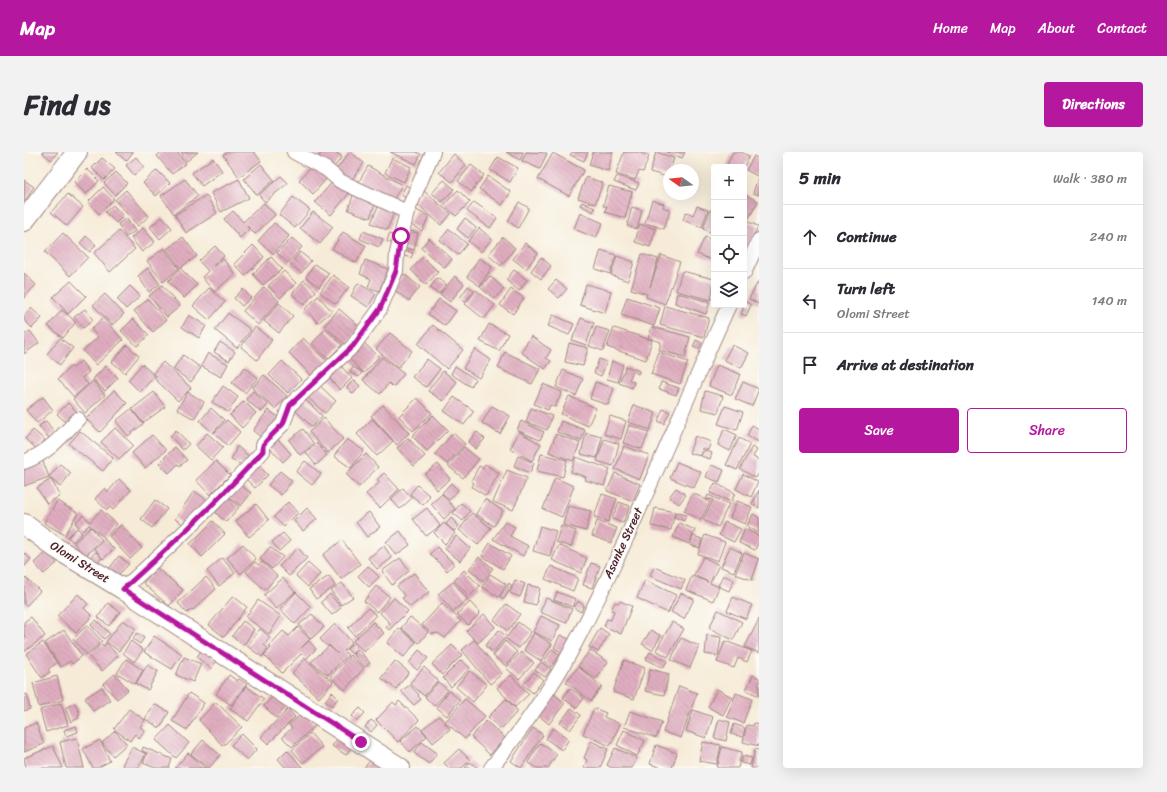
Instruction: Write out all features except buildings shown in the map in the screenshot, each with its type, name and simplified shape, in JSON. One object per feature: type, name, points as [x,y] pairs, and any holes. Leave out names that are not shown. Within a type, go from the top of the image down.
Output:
[{"type":"main road","points":[[24,220],[77,152]]},
{"type":"main road","name":"Olomi Street","points":[[24,524],[56,548],[123,589],[400,768]]},
{"type":"street","points":[[294,152],[326,169],[340,181],[407,212]]},
{"type":"street","points":[[123,589],[188,530],[245,471],[263,451],[263,445],[267,440],[283,424],[290,405],[353,346],[370,324],[380,309],[392,280],[398,263],[397,253],[407,212],[433,152]]},
{"type":"street","points":[[744,272],[759,240]]},
{"type":"street","name":"Asanke Street","points":[[491,768],[543,697],[571,652],[658,469],[696,378],[729,308]]},
{"type":"street","points":[[24,462],[39,457],[55,444],[78,419]]},
{"type":"route","points":[[361,742],[123,589],[188,530],[245,471],[263,451],[263,445],[267,440],[283,424],[290,405],[353,346],[380,309],[398,263],[397,253],[401,236]]}]
